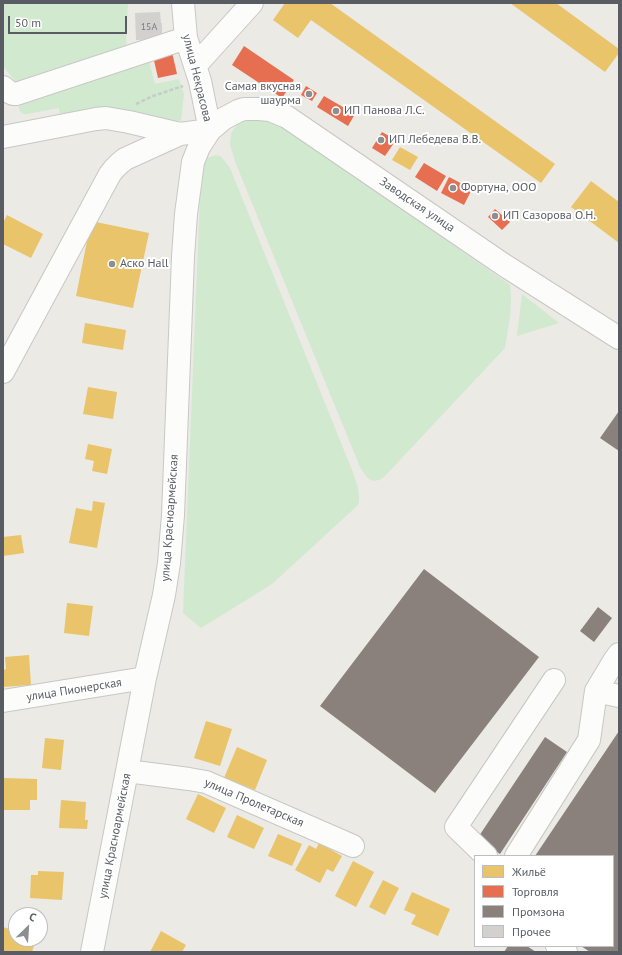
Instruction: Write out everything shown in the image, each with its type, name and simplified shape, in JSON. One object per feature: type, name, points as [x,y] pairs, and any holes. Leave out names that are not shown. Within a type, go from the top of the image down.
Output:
[{"type":"street","name":"улица Некрасова","points":[[183,3],[186,38],[197,73],[210,130]]},
{"type":"street","points":[[197,73],[252,3]]},
{"type":"street","points":[[3,86],[9,92],[16,94],[186,38]]},
{"type":"street","name":"Заводская улица","points":[[210,130],[223,119],[244,109],[270,110],[287,117],[504,265],[619,338]]},
{"type":"street","points":[[3,137],[106,118],[180,134]]},
{"type":"street","points":[[3,372],[110,174],[125,159],[180,134],[210,130]]},
{"type":"street","name":"улица Красноармейская","points":[[92,952],[145,678],[164,595],[169,563],[174,500],[183,258],[190,179],[192,162],[204,138],[210,130]]},
{"type":"street","points":[[517,855],[589,740],[596,691],[619,654]]},
{"type":"street","name":"улица Пионерская","points":[[3,701],[145,678]]},
{"type":"street","points":[[485,855],[456,827],[554,680]]},
{"type":"street","points":[[596,691],[619,696]]},
{"type":"street","name":"улица Пролетарская","points":[[127,771],[206,782],[353,846]]},
{"type":"path","points":[[134,106],[197,73]]},
{"type":"green space","points":[[3,3],[128,3],[126,41],[128,51],[19,86],[3,66]]},
{"type":"green space","points":[[148,58],[155,84],[179,79],[184,94],[181,121],[170,122],[60,117],[59,108],[27,114],[23,114],[19,110],[19,104]]},
{"type":"green space","points":[[254,119],[265,119],[284,126],[510,285],[510,317],[505,348],[384,477],[379,480],[373,481],[369,479],[360,467],[236,164],[230,145],[231,133],[237,125]]},
{"type":"green space","points":[[216,155],[220,156],[230,168],[352,470],[358,488],[359,502],[357,506],[272,584],[201,628],[183,613],[201,173],[205,160]]},
{"type":"green space","points":[[522,294],[559,323],[517,336]]},
{"type":"building: Жильё","points":[[285,3],[330,3],[555,164],[541,183],[311,20],[298,38],[273,20]]},
{"type":"building: Жильё","points":[[510,3],[556,3],[619,49],[619,53],[605,72]]},
{"type":"building: Жильё","points":[[400,147],[418,157],[410,170],[392,160]]},
{"type":"building: Жильё","points":[[591,181],[619,202],[619,243],[571,207]]},
{"type":"building: Жильё","points":[[7,215],[43,234],[31,258],[3,244],[3,223]]},
{"type":"building: Жильё","name":"Аско Hall","points":[[91,221],[149,233],[133,308],[76,296]]},
{"type":"building: Жильё","points":[[85,323],[126,330],[123,350],[82,343]]},
{"type":"building: Жильё","points":[[88,387],[117,392],[113,419],[83,414]]},
{"type":"building: Жильё","points":[[88,444],[112,449],[107,474],[92,471],[94,461],[85,459]]},
{"type":"building: Жильё","points":[[93,501],[105,503],[97,548],[69,543],[76,508],[92,511]]},
{"type":"building: Жильё","points":[[21,535],[24,553],[3,556],[3,537]]},
{"type":"building: Жильё","points":[[67,603],[93,606],[89,636],[64,633]]},
{"type":"building: Жильё","points":[[29,655],[31,685],[3,687],[3,670],[6,669],[5,657]]},
{"type":"building: Жильё","points":[[206,721],[232,729],[220,766],[194,758]]},
{"type":"building: Жильё","points":[[45,738],[64,740],[61,770],[42,768]]},
{"type":"building: Жильё","points":[[237,747],[267,760],[255,790],[224,778]]},
{"type":"building: Жильё","points":[[4,778],[37,779],[37,800],[30,800],[30,810],[3,810]]},
{"type":"building: Жильё","points":[[198,794],[226,808],[214,833],[186,819]]},
{"type":"building: Жильё","points":[[61,800],[86,802],[85,820],[88,820],[87,829],[59,828]]},
{"type":"building: Жильё","points":[[237,815],[264,828],[254,849],[227,837]]},
{"type":"building: Жильё","points":[[278,834],[302,844],[292,866],[268,856]]},
{"type":"building: Жильё","points":[[319,843],[342,856],[333,872],[327,869],[320,883],[295,870],[309,845],[316,849]]},
{"type":"building: Жильё","points":[[353,861],[374,872],[356,907],[335,896]]},
{"type":"building: Жильё","points":[[38,871],[64,872],[62,900],[30,898],[31,875],[38,875]]},
{"type":"building: Жильё","points":[[383,880],[399,888],[385,915],[369,907]]},
{"type":"building: Жильё","points":[[412,892],[450,909],[438,936],[411,924],[416,915],[404,910]]},
{"type":"building: Жильё","points":[[3,927],[8,929],[8,947],[34,947],[32,952],[3,952]]},
{"type":"building: Жильё","points":[[161,931],[186,945],[182,952],[150,952]]},
{"type":"building: Торговля","points":[[244,46],[294,80],[282,98],[232,65]]},
{"type":"building: Торговля","points":[[172,52],[177,74],[158,78],[153,56]]},
{"type":"building: Торговля","name":"Самая вкусная шаурма","points":[[306,86],[317,93],[312,101],[301,95]]},
{"type":"building: Торговля","name":"ИП Панова Л.С.","points":[[324,96],[355,114],[348,126],[317,107]]},
{"type":"building: Торговля","points":[[382,132],[396,140],[385,156],[372,148]]},
{"type":"building: Торговля","points":[[424,163],[446,176],[437,191],[415,177]]},
{"type":"building: Торговля","points":[[449,177],[472,189],[464,205],[441,193]]},
{"type":"building: Торговля","points":[[495,209],[510,222],[502,230],[488,217]]},
{"type":"building: Промзона","points":[[619,411],[619,451],[600,438]]},
{"type":"building: Промзона","points":[[424,569],[539,657],[435,793],[320,706]]},
{"type":"building: Промзона","points":[[598,607],[612,618],[594,642],[580,631]]},
{"type":"building: Промзона","points":[[619,731],[619,952],[590,952],[582,947],[614,947],[614,855],[536,855]]},
{"type":"building: Промзона","points":[[545,737],[567,752],[500,854],[477,839]]},
{"type":"building: Промзона","points":[[507,947],[528,947],[536,952],[504,952]]},
{"type":"building: Прочее","points":[[160,12],[162,39],[136,40],[135,13]]},
{"type":"place","name":"Самая вкусная шаурма","points":[[309,94]]},
{"type":"place","name":"ИП Панова Л.С.","points":[[336,111]]},
{"type":"place","name":"ИП Лебедева В.В.","points":[[381,140]]},
{"type":"place","name":"Фортуна, ООО","points":[[453,188]]},
{"type":"place","name":"ИП Сазорова О.Н.","points":[[495,216]]},
{"type":"place","name":"Аско Hall","points":[[112,264]]}]
